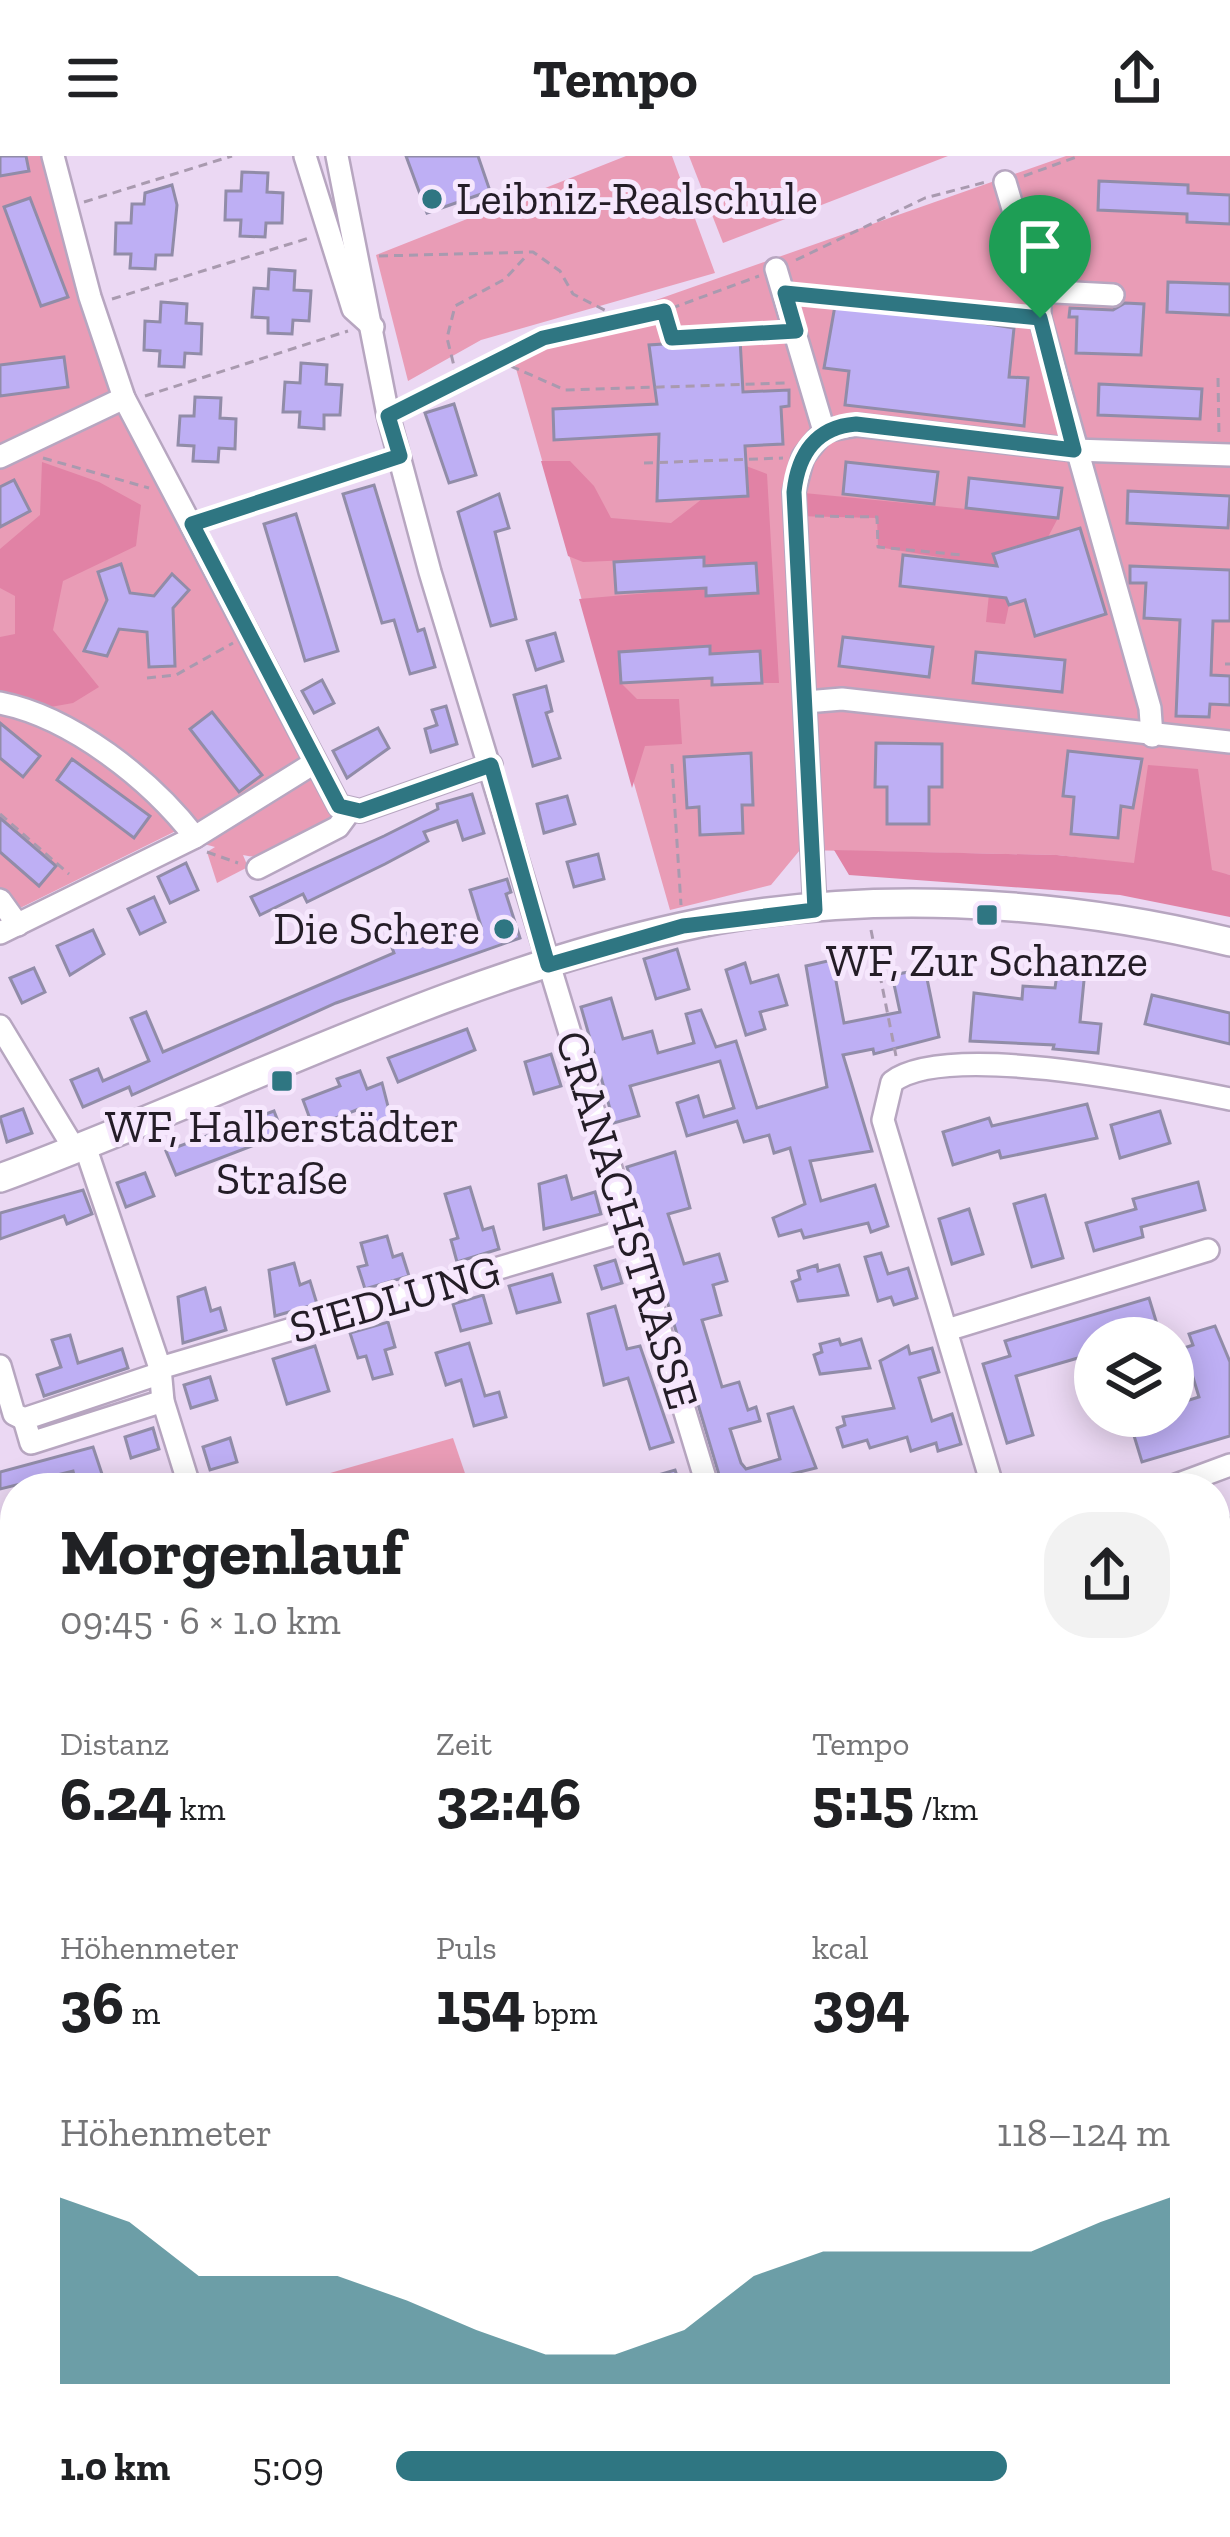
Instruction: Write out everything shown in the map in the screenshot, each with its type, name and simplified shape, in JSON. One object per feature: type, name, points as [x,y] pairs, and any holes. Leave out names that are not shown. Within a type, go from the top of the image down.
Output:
[{"type":"main road","points":[[0,1178],[329,1046],[548,965],[683,926],[866,906],[1058,912],[1230,942]]},
{"type":"street","points":[[53,156],[93,305],[126,400],[314,763],[339,806],[349,812]]},
{"type":"street","name":"CRANACHSTRASSE","points":[[305,156],[353,309],[371,326]]},
{"type":"street","name":"CRANACHSTRASSE","points":[[337,156],[388,416],[548,965],[704,1473]]},
{"type":"street","points":[[1005,182],[1037,291],[1074,450],[1150,708],[1152,736]]},
{"type":"street","points":[[1023,241],[1072,242]]},
{"type":"street","points":[[776,269],[824,431]]},
{"type":"street","points":[[1037,291],[1113,295]]},
{"type":"street","points":[[6,453],[126,400]]},
{"type":"street","points":[[815,910],[795,516],[796,471],[824,431],[856,424],[1074,450],[1225,455]]},
{"type":"street","points":[[806,702],[842,699],[1230,742]]},
{"type":"street","points":[[0,703],[47,719],[106,756],[150,789],[201,844]]},
{"type":"street","points":[[0,900],[9,929],[88,890],[201,844],[314,763]]},
{"type":"street","points":[[253,867],[338,826],[349,812],[491,765]]},
{"type":"street","points":[[0,1026],[80,1148],[159,1371],[163,1401],[185,1473]]},
{"type":"street","points":[[989,1473],[883,1120],[886,1092],[918,1066],[952,1063],[1103,1077],[1230,1099]]},
{"type":"street","name":"SIEDLUNG","points":[[24,1419],[159,1371],[631,1229]]},
{"type":"street","points":[[947,1330],[1208,1250]]},
{"type":"street","points":[[0,1366],[14,1414],[24,1419],[31,1443],[163,1401]]},
{"type":"path","points":[[65,208],[232,156]]},
{"type":"path","points":[[388,416],[494,358],[543,338],[664,311],[776,269],[925,198],[980,182],[1005,182],[1079,156]]},
{"type":"path","points":[[93,305],[329,232]]},
{"type":"path","points":[[360,256],[529,253],[560,271],[573,294],[626,321]]},
{"type":"path","points":[[457,378],[447,338],[455,306],[505,278],[529,253]]},
{"type":"path","points":[[785,293],[1040,318]]},
{"type":"path","points":[[664,311],[672,338],[796,331]]},
{"type":"path","points":[[126,400],[371,326]]},
{"type":"path","points":[[494,358],[566,390],[807,382]]},
{"type":"path","points":[[1218,378],[1225,455]]},
{"type":"path","points":[[6,453],[122,478],[179,500]]},
{"type":"path","points":[[192,524],[400,456]]},
{"type":"path","points":[[644,463],[802,457]]},
{"type":"path","points":[[795,516],[877,518],[878,547],[962,555]]},
{"type":"path","points":[[147,678],[176,675],[248,635]]},
{"type":"path","points":[[672,764],[683,926]]},
{"type":"path","points":[[0,814],[88,890]]},
{"type":"path","points":[[201,844],[253,867]]},
{"type":"path","points":[[866,906],[900,1076]]},
{"type":"shaded area","points":[[0,156],[63,156],[82,242],[141,409],[178,490],[345,804],[325,825],[286,850],[243,855],[248,867],[217,883],[207,852],[215,847],[204,844],[196,821],[0,918]]},
{"type":"shaded area","points":[[626,156],[672,156],[715,273],[481,340],[408,381],[376,255]]},
{"type":"shaded area","points":[[689,156],[948,156],[723,243]]},
{"type":"shaded area","points":[[1066,156],[1230,156],[1230,875],[1057,855],[800,850],[771,885],[670,910],[511,351]]},
{"type":"shaded area","points":[[541,461],[570,461],[594,486],[611,518],[671,523],[702,499],[747,496],[746,466],[767,474],[779,683],[762,683],[760,651],[710,654],[709,646],[619,652],[621,683],[637,699],[679,699],[682,744],[645,746],[632,788],[579,599],[706,588],[706,595],[756,563],[704,566],[703,557],[583,562],[568,556]]},
{"type":"shaded area","points":[[42,462],[99,482],[141,505],[136,546],[63,581],[53,630],[99,687],[73,703],[0,716],[0,637],[15,634],[15,596],[0,588],[0,549],[40,515]]},
{"type":"shaded area","points":[[794,492],[1058,518],[1048,537],[993,554],[1009,605],[1005,624],[986,622],[992,566],[878,547],[877,518],[795,516]]},
{"type":"shaded area","points":[[1148,765],[1198,769],[1212,870],[1230,875],[1230,917],[1120,895],[849,875],[834,850],[1057,855],[1134,863]]},
{"type":"shaded area","points":[[453,1438],[465,1473],[330,1473]]},
{"type":"building","points":[[0,156],[26,156],[29,171],[0,176]]},
{"type":"building","points":[[406,156],[478,156],[490,191],[427,213]]},
{"type":"building","points":[[242,172],[268,173],[267,192],[283,193],[282,223],[266,223],[265,237],[240,236],[241,220],[225,220],[226,191],[241,191]]},
{"type":"building","points":[[1099,181],[1188,185],[1188,193],[1230,195],[1230,224],[1187,222],[1187,214],[1098,210]]},
{"type":"building","points":[[172,185],[177,205],[172,255],[156,255],[155,269],[130,268],[131,254],[115,254],[116,223],[131,223],[132,204],[144,204],[145,193]]},
{"type":"building","points":[[30,198],[68,297],[41,306],[4,207]]},
{"type":"building","points":[[269,269],[295,271],[294,290],[311,291],[309,321],[293,320],[292,334],[268,333],[268,318],[252,317],[254,288],[268,289]]},
{"type":"building","points":[[1168,282],[1230,284],[1230,315],[1167,312]]},
{"type":"building","points":[[836,300],[1014,328],[1009,377],[1028,378],[1024,426],[845,405],[849,371],[824,368]]},
{"type":"building","points":[[161,302],[187,304],[186,323],[202,324],[201,354],[185,353],[184,367],[159,366],[160,351],[144,350],[145,321],[160,322]]},
{"type":"building","points":[[1125,303],[1144,304],[1141,355],[1076,353],[1077,317],[1069,317],[1070,308],[1113,310]]},
{"type":"building","points":[[740,339],[743,392],[789,390],[789,406],[781,407],[783,444],[745,446],[748,496],[657,501],[659,434],[554,440],[553,409],[657,404],[649,345]]},
{"type":"building","points":[[64,357],[68,387],[0,396],[0,365]]},
{"type":"building","points":[[301,363],[327,365],[326,384],[342,385],[340,415],[324,415],[324,429],[299,427],[300,412],[283,412],[285,382],[300,383]]},
{"type":"building","points":[[1099,384],[1202,389],[1200,419],[1098,415]]},
{"type":"building","points":[[195,397],[221,398],[220,418],[236,419],[235,449],[219,448],[218,462],[193,461],[194,446],[178,445],[180,416],[194,416]]},
{"type":"building","points":[[454,404],[476,475],[449,483],[425,413]]},
{"type":"building","points":[[846,462],[938,472],[934,504],[843,494]]},
{"type":"building","points":[[969,478],[1062,488],[1058,518],[966,508]]},
{"type":"building","points":[[14,480],[30,511],[0,527],[0,487]]},
{"type":"building","points":[[374,485],[418,631],[424,629],[435,667],[410,674],[394,620],[382,623],[343,494]]},
{"type":"building","points":[[1128,491],[1230,496],[1228,528],[1127,523]]},
{"type":"building","points":[[499,494],[509,528],[495,532],[516,619],[491,626],[458,512]]},
{"type":"building","points":[[296,514],[338,651],[305,661],[264,524]]},
{"type":"building","points":[[1080,528],[1106,614],[1035,636],[1025,600],[1009,605],[1006,598],[900,586],[903,555],[997,566],[993,554]]},
{"type":"building","points":[[704,557],[704,566],[756,563],[758,593],[706,596],[706,588],[616,593],[614,562]]},
{"type":"building","points":[[121,564],[130,593],[154,596],[172,574],[189,590],[173,608],[175,666],[149,667],[147,632],[119,629],[107,656],[84,651],[107,600],[98,572]]},
{"type":"building","points":[[1130,566],[1230,570],[1230,621],[1213,621],[1211,675],[1230,676],[1230,705],[1210,704],[1209,717],[1176,716],[1180,620],[1144,618],[1146,583],[1130,583]]},
{"type":"building","points":[[555,633],[563,661],[536,670],[527,641]]},
{"type":"building","points":[[843,637],[933,647],[929,677],[839,666]]},
{"type":"building","points":[[710,646],[710,654],[760,651],[762,683],[712,685],[712,678],[621,683],[619,652]]},
{"type":"building","points":[[976,652],[1065,660],[1062,692],[973,683]]},
{"type":"building","points":[[322,680],[334,703],[314,713],[302,691]]},
{"type":"building","points":[[546,686],[552,711],[546,713],[560,758],[533,766],[514,695]]},
{"type":"building","points":[[446,706],[457,744],[431,752],[425,729],[437,725],[432,710]]},
{"type":"building","points":[[212,712],[262,775],[239,792],[190,729]]},
{"type":"building","points":[[0,723],[40,756],[23,777],[0,758]]},
{"type":"building","points":[[378,728],[389,748],[347,778],[333,751]]},
{"type":"building","points":[[876,743],[942,744],[942,787],[929,787],[929,824],[887,824],[887,787],[875,787]]},
{"type":"building","points":[[1068,751],[1142,759],[1133,808],[1121,806],[1118,838],[1071,834],[1074,797],[1063,796]]},
{"type":"building","points":[[751,753],[753,805],[742,805],[743,833],[700,835],[699,807],[687,808],[684,757]]},
{"type":"building","points":[[72,759],[150,816],[134,838],[57,780]]},
{"type":"building","points":[[472,794],[484,833],[463,840],[457,821],[424,832],[428,841],[385,864],[307,902],[303,894],[260,915],[251,897],[438,809],[437,804]]},
{"type":"building","points":[[567,796],[575,824],[544,833],[537,804]]},
{"type":"building","points":[[0,818],[56,866],[39,886],[0,852]]},
{"type":"building","points":[[598,854],[604,879],[574,887],[567,862]]},
{"type":"building","points":[[186,863],[198,890],[170,903],[158,877]]},
{"type":"building","points":[[507,879],[511,892],[506,894],[520,938],[336,1003],[132,1095],[129,1087],[83,1107],[71,1080],[98,1069],[103,1081],[149,1061],[131,1018],[146,1012],[163,1052],[394,953],[389,940],[417,929],[424,946],[481,926],[470,890]]},
{"type":"building","points":[[154,897],[165,922],[140,934],[128,909]]},
{"type":"building","points":[[93,930],[104,954],[70,975],[57,946]]},
{"type":"building","points":[[677,949],[689,989],[656,999],[644,959]]},
{"type":"building","points":[[832,960],[844,1023],[900,1012],[892,975],[925,969],[939,1037],[874,1054],[873,1049],[843,1055],[872,1151],[810,1161],[821,1201],[875,1185],[888,1226],[871,1232],[868,1223],[804,1238],[801,1230],[779,1236],[773,1218],[805,1204],[790,1148],[774,1153],[769,1135],[744,1142],[737,1121],[687,1136],[677,1103],[698,1096],[704,1117],[734,1108],[720,1061],[630,1086],[639,1116],[614,1123],[581,1007],[611,998],[623,1039],[652,1031],[658,1053],[694,1043],[686,1014],[701,1010],[716,1047],[736,1041],[757,1108],[827,1087],[806,966]]},
{"type":"building","points":[[745,963],[751,983],[778,975],[787,1005],[760,1012],[765,1029],[746,1035],[726,970]]},
{"type":"building","points":[[1058,967],[1085,970],[1080,1022],[1101,1024],[1098,1053],[1053,1049],[1054,1045],[970,1041],[974,993],[1022,999],[1023,986],[1055,988]]},
{"type":"building","points":[[34,968],[45,992],[22,1003],[10,978]]},
{"type":"building","points":[[1152,995],[1230,1013],[1230,1044],[1145,1024]]},
{"type":"building","points":[[467,1029],[475,1050],[398,1082],[388,1058]]},
{"type":"building","points":[[551,1054],[561,1086],[534,1094],[525,1062]]},
{"type":"building","points":[[360,1071],[367,1089],[382,1083],[391,1118],[376,1124],[373,1116],[363,1120],[359,1109],[313,1127],[303,1100],[340,1086],[337,1079]]},
{"type":"building","points":[[1087,1104],[1097,1138],[1001,1158],[999,1151],[953,1165],[943,1132],[989,1118],[992,1126]]},
{"type":"building","points":[[23,1109],[32,1133],[7,1142],[0,1117]]},
{"type":"building","points":[[274,1111],[283,1134],[176,1175],[166,1151]]},
{"type":"building","points":[[1160,1111],[1170,1143],[1120,1158],[1111,1125]]},
{"type":"building","points":[[675,1152],[690,1208],[668,1214],[684,1264],[719,1254],[727,1281],[713,1285],[721,1315],[702,1320],[722,1387],[739,1382],[748,1410],[756,1407],[760,1421],[730,1429],[741,1463],[746,1469],[780,1459],[768,1414],[793,1407],[816,1468],[796,1473],[719,1473],[627,1167]]},
{"type":"building","points":[[145,1173],[154,1196],[126,1207],[117,1183]]},
{"type":"building","points":[[566,1176],[572,1199],[595,1192],[601,1214],[544,1229],[539,1184]]},
{"type":"building","points":[[1198,1182],[1205,1210],[1141,1227],[1143,1237],[1094,1251],[1086,1223],[1136,1209],[1133,1199]]},
{"type":"building","points":[[470,1187],[483,1230],[493,1227],[499,1249],[457,1262],[451,1240],[458,1238],[445,1194]]},
{"type":"building","points":[[83,1190],[92,1214],[67,1224],[64,1216],[0,1239],[0,1213]]},
{"type":"building","points":[[1045,1195],[1063,1258],[1032,1267],[1014,1204]]},
{"type":"building","points":[[969,1209],[983,1254],[952,1264],[939,1219]]},
{"type":"building","points":[[387,1236],[393,1257],[402,1254],[409,1276],[365,1289],[358,1267],[367,1265],[361,1243]]},
{"type":"building","points":[[881,1253],[888,1274],[908,1268],[917,1298],[894,1305],[891,1297],[878,1301],[865,1257]]},
{"type":"building","points":[[615,1260],[622,1283],[602,1289],[595,1266]]},
{"type":"building","points":[[294,1263],[300,1285],[310,1281],[317,1304],[275,1316],[269,1270]]},
{"type":"building","points":[[817,1265],[818,1271],[839,1265],[848,1295],[798,1301],[792,1282],[800,1279],[798,1271]]},
{"type":"building","points":[[552,1274],[560,1302],[517,1313],[509,1286]]},
{"type":"building","points":[[205,1288],[211,1311],[220,1308],[226,1330],[183,1343],[178,1297]]},
{"type":"building","points":[[483,1295],[491,1323],[461,1331],[453,1304]]},
{"type":"building","points":[[1149,1298],[1155,1317],[1085,1317]]},
{"type":"building","points":[[615,1306],[627,1349],[640,1346],[673,1442],[650,1449],[628,1378],[604,1385],[588,1314]]},
{"type":"building","points":[[1074,1320],[1074,1359],[1016,1376],[1033,1435],[1007,1443],[983,1364],[1010,1356],[1005,1341]]},
{"type":"building","points":[[388,1322],[395,1347],[385,1350],[392,1374],[373,1379],[366,1356],[358,1358],[350,1333]]},
{"type":"building","points":[[1215,1326],[1230,1362],[1230,1436],[1142,1462],[1134,1437],[1194,1437],[1194,1399],[1199,1397],[1194,1381],[1194,1332]]},
{"type":"building","points":[[70,1335],[78,1363],[122,1349],[128,1368],[44,1396],[37,1375],[61,1367],[52,1340]]},
{"type":"building","points":[[839,1339],[841,1345],[861,1339],[870,1368],[820,1374],[814,1355],[822,1352],[820,1344]]},
{"type":"building","points":[[469,1343],[485,1396],[499,1392],[506,1417],[474,1426],[461,1380],[446,1385],[436,1353]]},
{"type":"building","points":[[315,1346],[329,1391],[287,1404],[273,1359]]},
{"type":"building","points":[[908,1346],[910,1354],[932,1348],[939,1372],[919,1378],[932,1421],[952,1414],[961,1444],[938,1451],[936,1443],[911,1451],[907,1437],[870,1448],[867,1440],[843,1447],[837,1428],[845,1425],[843,1417],[894,1408],[880,1361]]},
{"type":"building","points":[[210,1377],[217,1400],[191,1408],[184,1385]]},
{"type":"building","points":[[153,1428],[159,1449],[131,1458],[125,1437]]},
{"type":"building","points":[[230,1438],[237,1462],[210,1470],[203,1447]]},
{"type":"building","points":[[93,1447],[102,1473],[73,1471],[0,1472]]},
{"type":"place","name":"Leibniz-Realschule","points":[[432,199]]},
{"type":"place","name":"WF, Zur Schanze","points":[[987,915]]},
{"type":"place","name":"Die Schere","points":[[504,929]]},
{"type":"place","name":"WF, Halberstädter Straße","points":[[282,1081]]},
{"type":"route","points":[[785,293],[1040,318],[1074,450],[841,425],[824,431],[812,443],[796,471],[815,910],[683,926],[548,965],[491,765],[360,811],[339,806],[192,524],[400,456],[388,416],[494,358],[543,338],[664,311],[672,338],[796,331],[785,293]]}]
